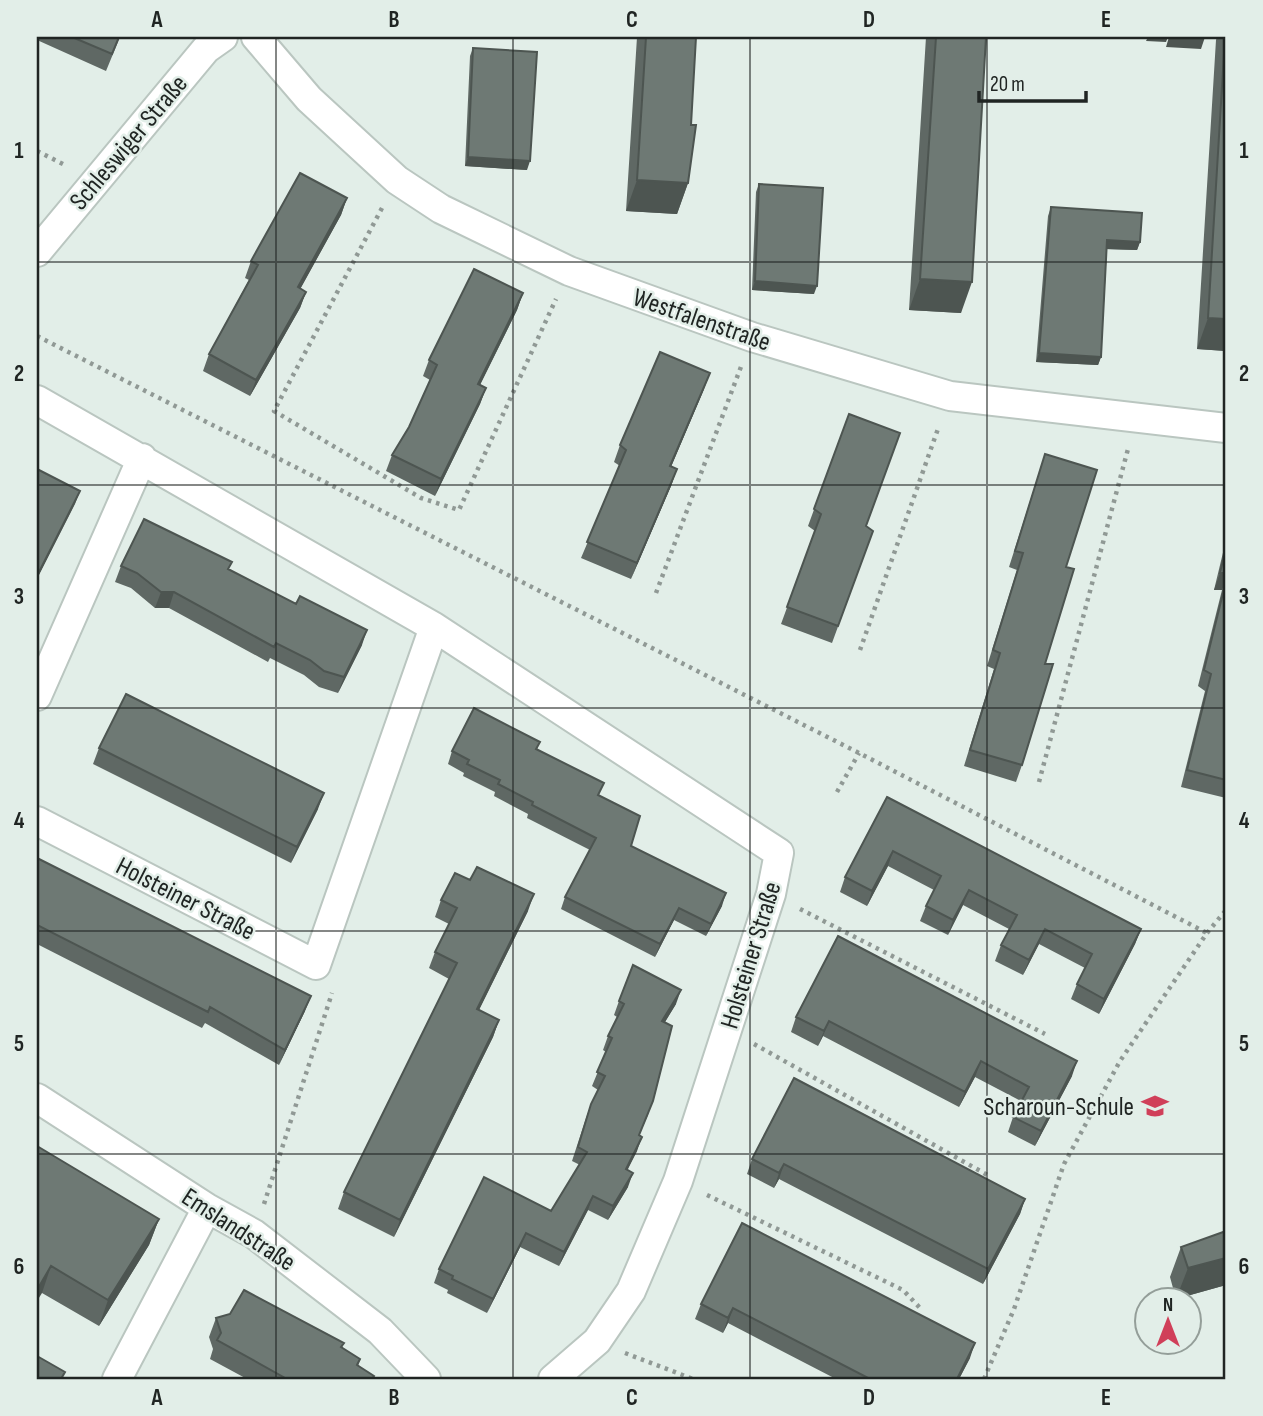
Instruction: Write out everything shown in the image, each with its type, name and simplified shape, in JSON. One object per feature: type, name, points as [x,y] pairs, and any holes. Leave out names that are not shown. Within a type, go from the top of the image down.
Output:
[{"type":"street","name":"Schleswiger Straße","points":[[37,252],[206,49],[223,37]]},
{"type":"street","name":"Westfalenstraße","points":[[256,37],[309,99],[397,180],[441,209],[569,271],[752,337],[950,396],[1226,428]]},
{"type":"street","name":"Holsteiner Straße","points":[[37,400],[434,627],[779,853],[771,894],[678,1181],[631,1291],[597,1341],[553,1379]]},
{"type":"street","points":[[37,696],[142,458]]},
{"type":"street","points":[[316,965],[434,627]]},
{"type":"street","name":"Holsteiner Straße","points":[[37,821],[316,965]]},
{"type":"street","name":"Emslandstraße","points":[[37,1098],[207,1208],[254,1234],[380,1331],[426,1379]]},
{"type":"street","points":[[117,1379],[207,1208]]},
{"type":"path","points":[[397,180],[274,411],[412,493],[459,510],[569,271]]},
{"type":"path","points":[[37,336],[859,753],[1207,933]]},
{"type":"path","points":[[656,593],[752,337]]},
{"type":"path","points":[[860,650],[950,396]]},
{"type":"path","points":[[1039,782],[1136,418]]},
{"type":"path","points":[[837,792],[859,753]]},
{"type":"path","points":[[771,894],[1045,1034]]},
{"type":"path","points":[[984,1379],[1014,1309],[1065,1164],[1120,1062],[1207,933],[1226,910]]},
{"type":"path","points":[[254,1234],[333,994],[316,965]]},
{"type":"path","points":[[726,1037],[756,1045],[991,1177]]},
{"type":"path","points":[[678,1181],[902,1290],[921,1309]]},
{"type":"path","points":[[597,1341],[693,1379]]},
{"type":"building","points":[[72,37],[119,37],[112,54]]},
{"type":"building","points":[[646,37],[696,37],[691,125],[696,125],[688,183],[637,180]]},
{"type":"building","points":[[936,37],[986,37],[972,282],[920,279]]},
{"type":"building","points":[[1226,37],[1226,319],[1208,318]]},
{"type":"building","points":[[473,48],[537,52],[530,161],[468,157]]},
{"type":"building","points":[[300,173],[347,198],[298,287],[306,292],[256,380],[209,354],[258,265],[251,261]]},
{"type":"building","points":[[759,184],[823,188],[817,286],[755,281]]},
{"type":"building","points":[[1051,207],[1142,213],[1140,242],[1107,240],[1101,357],[1039,353]]},
{"type":"building","points":[[474,269],[523,293],[478,384],[486,388],[441,479],[392,455],[409,427],[437,365],[429,360]]},
{"type":"building","points":[[660,352],[710,373],[670,466],[677,469],[637,563],[587,542],[626,450],[620,445]]},
{"type":"building","points":[[849,414],[900,433],[866,526],[873,531],[838,626],[787,607],[821,514],[814,509]]},
{"type":"building","points":[[1045,454],[1097,470],[1066,567],[1074,569],[1045,664],[1053,664],[1022,765],[970,750],[1000,653],[993,650],[1023,553],[1015,551]]},
{"type":"building","points":[[37,469],[80,491],[37,576]]},
{"type":"building","points":[[144,519],[232,562],[228,569],[296,604],[300,596],[367,630],[344,677],[324,671],[310,660],[276,643],[274,647],[174,592],[161,592],[137,573],[121,566]]},
{"type":"building","points":[[1226,547],[1226,573],[1220,573]]},
{"type":"building","points":[[1226,581],[1226,780],[1187,770],[1211,674],[1204,670]]},
{"type":"building","points":[[126,694],[324,793],[297,847],[99,748]]},
{"type":"building","points":[[474,708],[540,742],[536,749],[604,783],[598,795],[640,816],[631,846],[726,893],[711,924],[679,908],[660,944],[565,897],[596,838],[532,805],[533,802],[498,784],[500,780],[467,764],[469,760],[452,751]]},
{"type":"building","points":[[887,797],[1141,929],[1104,999],[1077,984],[1092,954],[1045,929],[1029,960],[1001,945],[1017,915],[969,890],[953,920],[926,906],[941,876],[893,851],[872,891],[845,877]]},
{"type":"building","points":[[37,858],[311,996],[285,1050],[210,1007],[208,1012],[37,925]]},
{"type":"building","points":[[477,867],[534,894],[477,1009],[499,1020],[400,1220],[344,1192],[457,963],[435,952],[457,908],[441,900],[455,873],[470,880]]},
{"type":"building","points":[[838,936],[1077,1061],[1041,1131],[1013,1117],[1029,1087],[981,1061],[965,1092],[829,1021],[824,1031],[796,1017]]},
{"type":"building","points":[[633,965],[681,990],[662,1021],[672,1026],[653,1101],[639,1135],[642,1137],[626,1169],[633,1173],[613,1206],[593,1196],[564,1252],[526,1233],[493,1299],[452,1279],[453,1276],[439,1269],[484,1177],[551,1211],[587,1152],[578,1147],[591,1104],[605,1076],[597,1072],[612,1038],[608,1036],[624,1004],[619,1001]]},
{"type":"building","points":[[794,1078],[1025,1199],[988,1269],[784,1164],[779,1173],[752,1159]]},
{"type":"building","points":[[37,1146],[159,1219],[108,1300],[51,1266],[37,1290]]},
{"type":"building","points":[[742,1223],[975,1343],[957,1379],[870,1379],[733,1308],[728,1318],[701,1304]]},
{"type":"building","points":[[1226,1231],[1226,1258],[1188,1268],[1181,1247]]},
{"type":"building","points":[[244,1290],[344,1343],[341,1347],[360,1359],[357,1365],[374,1376],[372,1379],[287,1379],[217,1340],[221,1333],[216,1318],[230,1314]]},
{"type":"building","points":[[37,1356],[65,1372],[61,1379],[37,1379]]},
{"type":"place","name":"Scharoun-Schule","points":[[1155,1106]]}]
